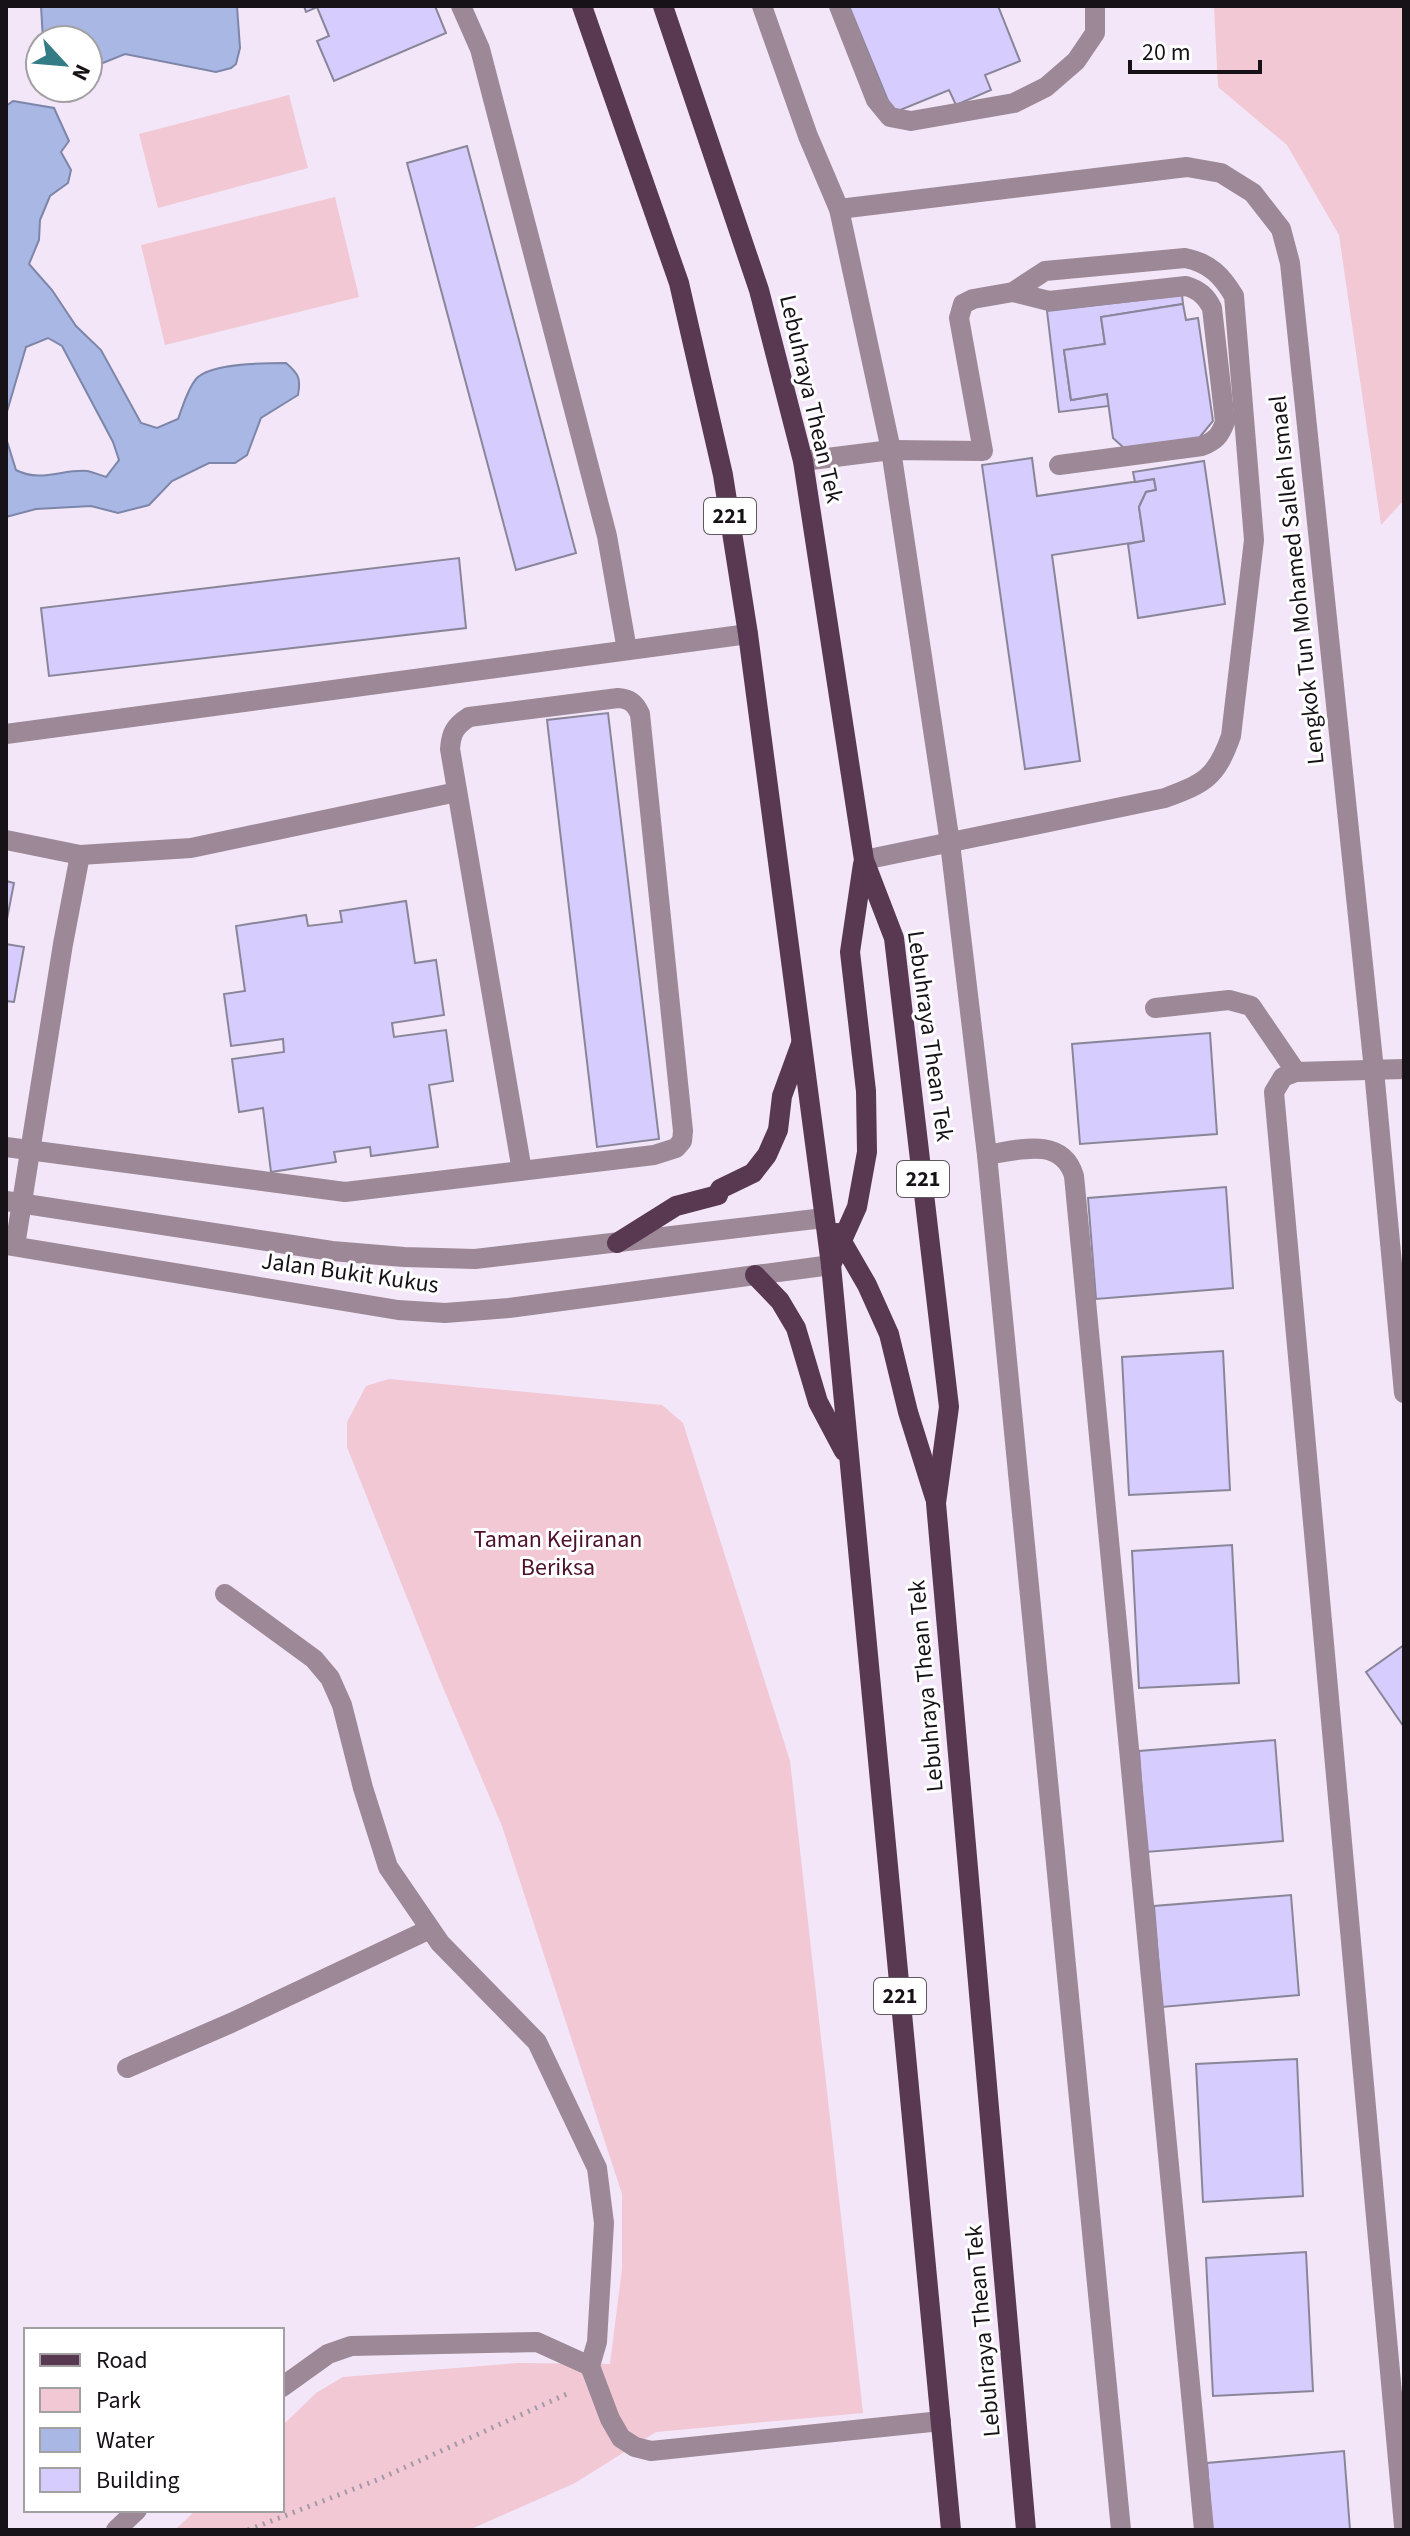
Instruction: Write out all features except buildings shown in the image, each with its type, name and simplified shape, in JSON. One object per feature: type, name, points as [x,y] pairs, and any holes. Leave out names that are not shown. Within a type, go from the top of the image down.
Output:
[{"type":"main road","name":"Lebuhraya Thean Tek","points":[[582,6],[679,283],[723,475],[748,634],[831,1265],[951,2530]]},
{"type":"main road","name":"Lebuhraya Thean Tek","points":[[663,6],[759,290],[803,461],[864,860],[894,938],[949,1407],[936,1503],[1026,2530]]},
{"type":"main road","name":"221","points":[[864,860],[850,952],[866,1091],[867,1152],[857,1207],[843,1240],[889,1334],[908,1412],[936,1503]]},
{"type":"main road","points":[[617,1243],[676,1206],[718,1195],[720,1189],[753,1173],[767,1155],[778,1130],[782,1096],[802,1042]]},
{"type":"main road","points":[[824,1218],[843,1240],[831,1265]]},
{"type":"main road","points":[[755,1275],[780,1301],[796,1328],[818,1402],[850,1462]]},
{"type":"street","points":[[461,6],[480,49],[607,536],[627,650]]},
{"type":"street","points":[[762,6],[808,136],[839,209],[891,450],[950,843],[987,1155],[1121,2530]]},
{"type":"street","points":[[839,6],[882,110],[890,117],[911,121],[1014,103],[1046,87],[1076,61],[1095,33],[1095,6]]},
{"type":"street","name":"Lengkok Tun Mohamed Salleh Ismael","points":[[839,209],[1187,167],[1221,173],[1253,193],[1281,229],[1290,263],[1374,1070],[1404,1393]]},
{"type":"street","points":[[803,461],[891,450],[983,451],[959,318],[963,304],[973,299],[1013,292],[1045,271],[1185,258],[1212,268],[1234,296],[1254,540],[1231,736],[1222,762],[1200,785],[1165,798],[864,860]]},
{"type":"street","points":[[1013,292],[1049,301],[1186,286],[1208,299],[1212,308],[1225,422],[1221,433],[1202,446],[1059,465]]},
{"type":"street","points":[[6,734],[748,634]]},
{"type":"street","points":[[6,1147],[345,1192],[522,1171],[654,1155],[676,1148],[682,1141],[683,1131],[640,714],[628,698],[469,717],[451,734],[450,749],[522,1171]]},
{"type":"street","points":[[6,840],[80,855],[191,848],[457,792]]},
{"type":"street","points":[[10,1246],[14,1202],[29,1151],[80,855]]},
{"type":"street","points":[[1155,1008],[1229,1000],[1251,1006],[1296,1072]]},
{"type":"street","points":[[1404,1069],[1296,1072],[1283,1077],[1274,1092],[1404,2526]]},
{"type":"street","points":[[987,1155],[1024,1149],[1053,1149],[1071,1165],[1074,1176],[1204,2530]]},
{"type":"street","name":"Jalan Bukit Kukus","points":[[14,1202],[332,1251],[475,1259],[824,1218]]},
{"type":"street","name":"Jalan Bukit Kukus","points":[[10,1246],[398,1310],[445,1313],[509,1308],[831,1265]]},
{"type":"street","points":[[225,1594],[314,1659],[330,1678],[342,1705],[363,1788],[388,1867],[440,1943],[537,2042],[597,2168],[604,2223],[593,2373],[610,2419],[621,2438],[635,2447],[651,2451],[941,2421]]},
{"type":"street","points":[[127,2068],[231,2023],[430,1929]]},
{"type":"street","points":[[284,2386],[328,2354],[351,2346],[537,2342],[593,2373]]},
{"type":"street","points":[[116,2530],[135,2512]]},
{"type":"path","points":[[248,2530],[377,2480],[593,2373]]},
{"type":"green space","points":[[1214,6],[1404,6],[1404,500],[1381,525],[1339,235],[1287,145],[1218,87]]},
{"type":"green space","points":[[289,95],[308,168],[158,208],[139,134]]},
{"type":"green space","points":[[335,197],[359,297],[165,345],[141,245]]},
{"type":"green space","name":"Taman Kejiranan Beriksa","points":[[389,1379],[662,1405],[683,1423],[790,1761],[863,2413],[656,2432],[575,2483],[469,2530],[175,2530],[194,2512],[284,2512],[284,2424],[316,2393],[343,2377],[518,2363],[610,2364],[622,2269],[622,2194],[502,1826],[347,1447],[347,1422],[366,1386]]},
{"type":"water","points":[[41,6],[237,6],[240,48],[236,64],[216,72],[125,54],[104,63],[104,24],[42,24]]},
{"type":"water","points":[[13,101],[54,108],[69,141],[61,152],[71,170],[68,183],[50,196],[40,220],[39,240],[29,264],[52,290],[76,326],[101,350],[141,423],[157,428],[178,419],[193,383],[213,370],[238,365],[286,363],[294,370],[298,377],[298,395],[261,418],[247,455],[235,463],[209,463],[172,481],[149,505],[118,513],[91,506],[36,509],[6,517],[6,438],[16,470],[25,474],[43,476],[87,471],[106,477],[119,460],[113,442],[62,346],[48,338],[26,347],[6,415],[6,106]]}]
